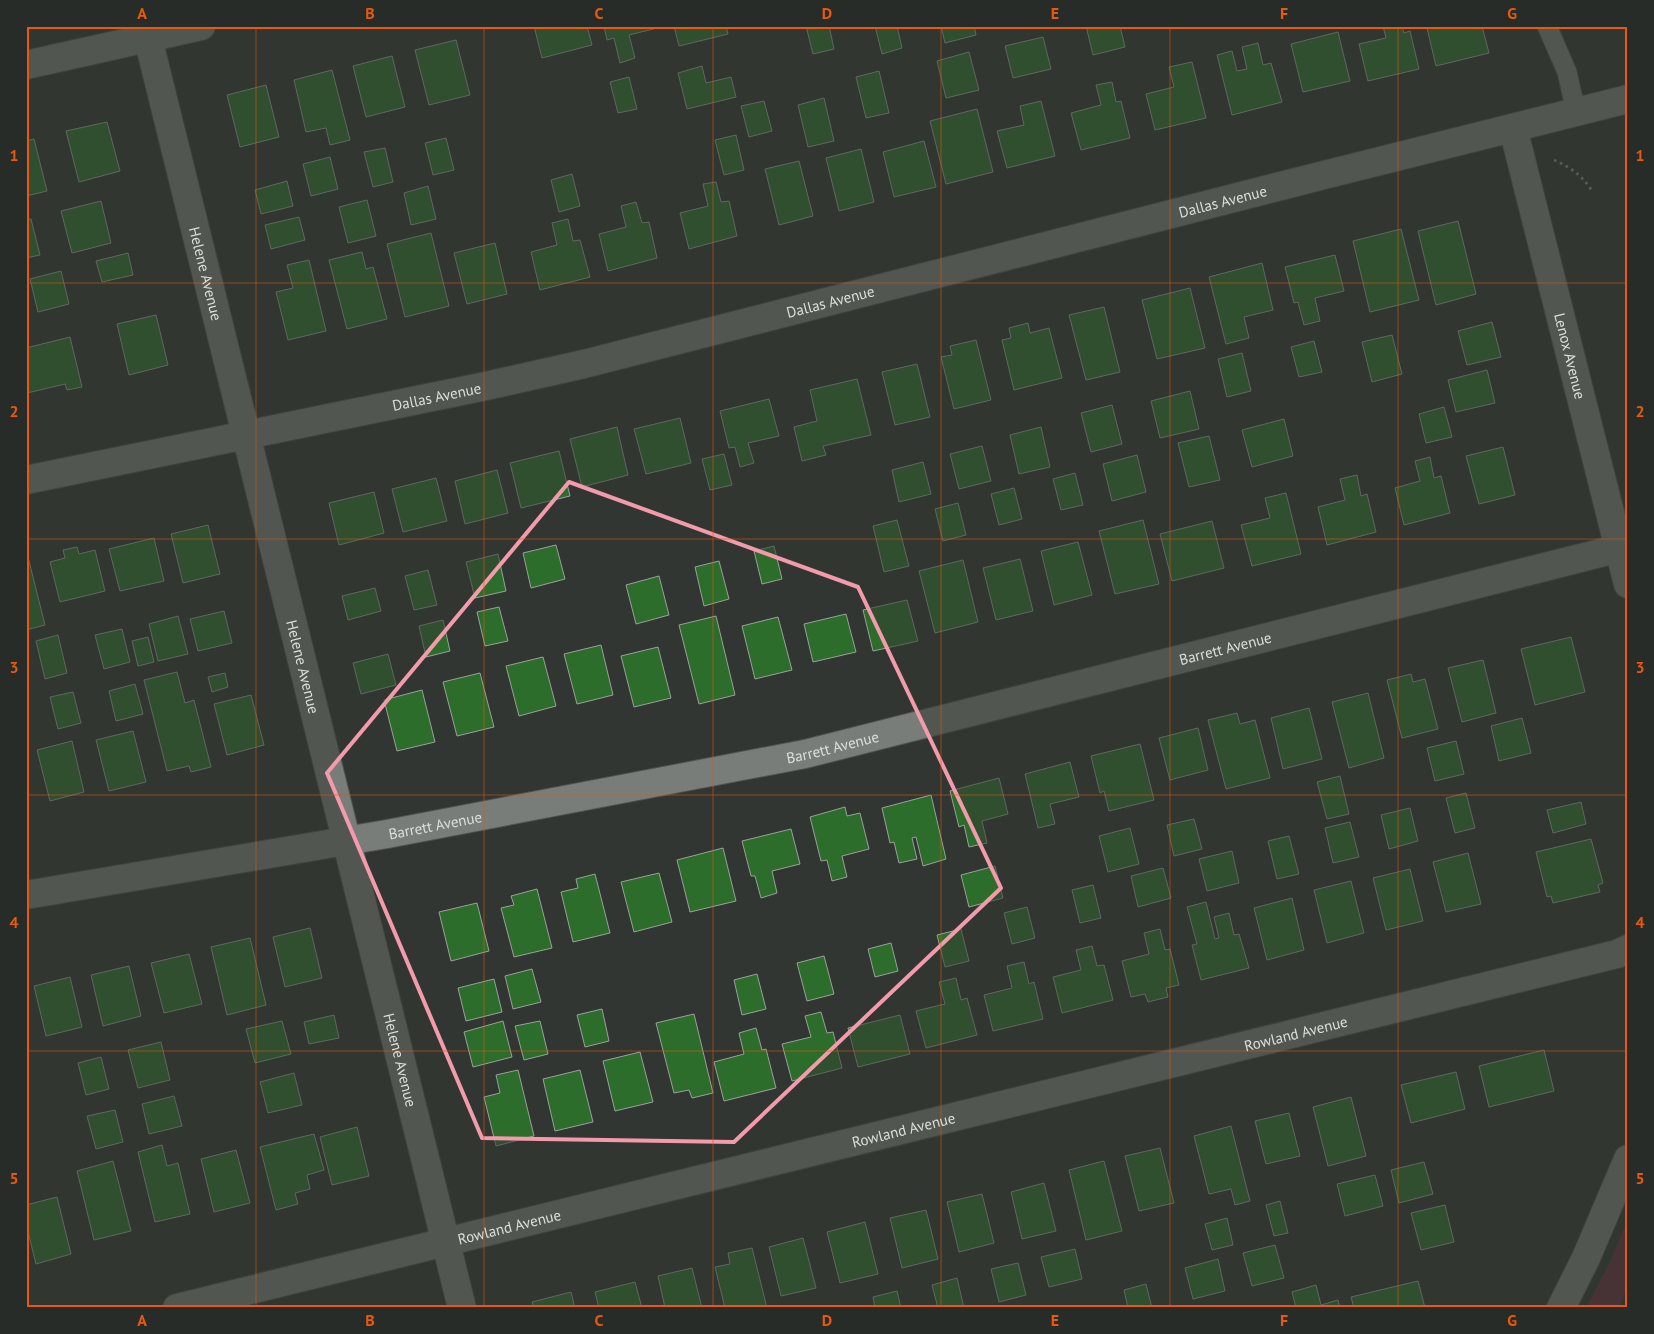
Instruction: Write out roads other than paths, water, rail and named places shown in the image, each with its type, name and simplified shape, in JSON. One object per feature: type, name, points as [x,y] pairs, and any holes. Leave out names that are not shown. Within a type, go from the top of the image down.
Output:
[{"type":"street","points":[[26,65],[146,32],[201,26]]},
{"type":"street","name":"Helene Avenue","points":[[146,32],[462,1308]]},
{"type":"street","name":"Dallas Avenue","points":[[26,480],[486,386],[584,364],[1318,176],[1628,99]]},
{"type":"street","name":"Lenox Avenue","points":[[1513,128],[1623,547],[1628,584]]},
{"type":"street","name":"Barrett Avenue","points":[[26,895],[346,840],[805,754],[1623,547]]},
{"type":"street","name":"Rowland Avenue","points":[[177,1308],[1617,954],[1628,949]]},
{"type":"street","points":[[1560,1308],[1586,1258],[1628,1159]]},
{"type":"lane","points":[[1547,26],[1567,72],[1576,112]]}]
